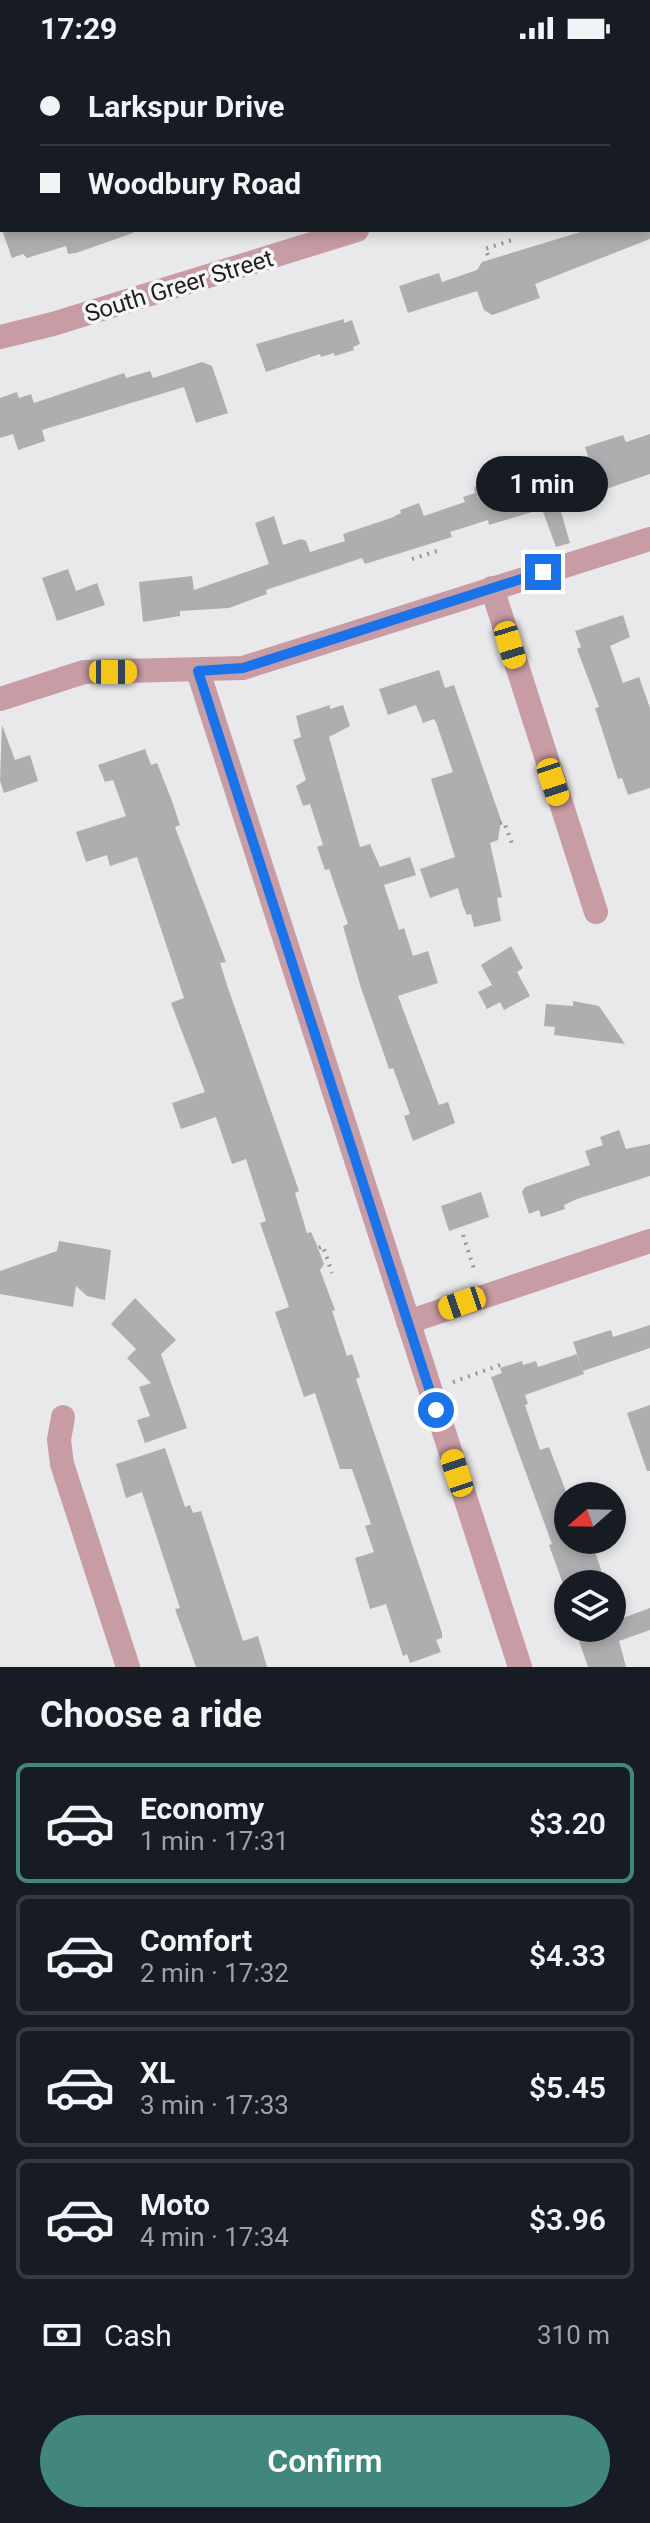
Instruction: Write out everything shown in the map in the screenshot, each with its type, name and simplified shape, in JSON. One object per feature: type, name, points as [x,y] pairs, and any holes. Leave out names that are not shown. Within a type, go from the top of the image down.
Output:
[{"type":"street","name":"South Greer Street","points":[[0,337],[83,315],[351,232]]},
{"type":"street","points":[[1,697],[84,672],[243,668],[650,539]]},
{"type":"street","points":[[492,588],[596,912]]},
{"type":"street","points":[[198,671],[520,1667]]},
{"type":"street","points":[[408,1322],[650,1241]]},
{"type":"street","points":[[63,1417],[59,1440],[62,1464],[128,1667]]},
{"type":"path","points":[[488,255],[485,249],[512,240]]},
{"type":"path","points":[[412,559],[437,551]]},
{"type":"path","points":[[500,823],[504,822],[513,846]]},
{"type":"path","points":[[463,1235],[475,1272]]},
{"type":"path","points":[[319,1248],[323,1246],[332,1273]]},
{"type":"path","points":[[452,1383],[503,1364]]},
{"type":"building","points":[[3,232],[133,233],[76,253],[68,254],[66,246],[27,258],[23,254],[12,258]]},
{"type":"building","points":[[580,232],[650,232],[650,239],[535,284],[540,298],[492,315],[484,310],[477,291],[408,313],[399,286],[439,273],[442,282],[477,270],[482,262]]},
{"type":"building","points":[[344,319],[344,323],[352,320],[360,344],[353,347],[354,350],[335,356],[334,353],[321,357],[320,354],[266,372],[256,344]]},
{"type":"building","points":[[202,362],[212,366],[228,413],[196,423],[184,387],[42,430],[45,441],[18,450],[13,434],[0,438],[0,398],[17,392],[19,398],[31,394],[34,403],[124,373],[126,378],[150,371],[153,378]]},
{"type":"building","points":[[650,434],[650,474],[559,505],[570,543],[556,547],[542,509],[489,525],[488,520],[450,532],[452,537],[365,564],[362,558],[266,590],[267,594],[229,608],[180,611],[180,616],[143,622],[139,582],[192,576],[194,590],[269,564],[255,523],[274,516],[283,545],[301,539],[306,541],[310,552],[345,541],[343,534],[391,518],[401,513],[400,510],[419,503],[424,516],[465,502],[463,497],[475,493],[474,487],[525,470],[527,476],[588,456],[585,447],[623,435],[626,442]]},
{"type":"building","points":[[68,569],[76,591],[97,583],[105,605],[57,621],[42,578]]},
{"type":"building","points":[[623,615],[630,637],[610,646],[623,683],[639,677],[650,708],[650,788],[628,795],[622,778],[618,779],[595,708],[599,707],[577,649],[581,647],[575,631]]},
{"type":"building","points":[[439,670],[445,688],[454,685],[501,820],[498,840],[490,843],[502,897],[497,898],[501,921],[474,927],[458,888],[430,898],[420,869],[455,857],[431,779],[453,772],[436,722],[434,719],[423,723],[416,705],[388,715],[379,689]]},
{"type":"building","points":[[330,705],[330,709],[343,705],[350,726],[329,737],[360,847],[370,844],[380,867],[410,857],[416,875],[384,885],[399,930],[404,928],[413,956],[428,951],[438,983],[398,996],[439,1105],[448,1102],[455,1123],[413,1141],[404,1116],[410,1114],[393,1068],[389,1069],[361,988],[343,926],[348,924],[329,869],[325,870],[317,847],[323,845],[310,804],[303,806],[296,786],[306,780],[293,740],[301,737],[296,716]]},
{"type":"building","points":[[2,725],[15,760],[30,755],[38,781],[4,793],[0,781]]},
{"type":"building","points":[[145,749],[151,765],[157,763],[172,801],[180,825],[175,827],[226,962],[220,963],[299,1191],[295,1193],[307,1233],[311,1232],[324,1264],[320,1270],[335,1310],[332,1311],[347,1356],[352,1354],[360,1377],[356,1379],[442,1633],[442,1638],[436,1640],[441,1652],[410,1663],[407,1654],[403,1656],[386,1604],[370,1609],[355,1558],[374,1552],[365,1526],[371,1524],[352,1469],[340,1469],[315,1393],[304,1397],[275,1312],[289,1307],[260,1223],[266,1221],[246,1159],[232,1164],[216,1117],[181,1129],[172,1103],[205,1092],[171,1003],[184,998],[137,857],[110,866],[107,855],[86,862],[76,832],[126,816],[113,780],[105,782],[98,765]]},
{"type":"building","points":[[511,946],[523,968],[517,972],[530,996],[504,1010],[500,1002],[487,1009],[478,992],[492,985],[481,965]]},
{"type":"building","points":[[573,1001],[599,1006],[625,1044],[554,1035],[555,1027],[544,1026],[546,1004],[573,1006]]},
{"type":"building","points":[[619,1130],[626,1149],[650,1144],[650,1176],[577,1199],[564,1205],[565,1209],[541,1217],[539,1210],[529,1214],[522,1192],[525,1187],[590,1165],[585,1151],[603,1145],[600,1137]]},
{"type":"building","points":[[481,1192],[489,1217],[449,1231],[441,1206]]},
{"type":"building","points":[[59,1241],[111,1250],[105,1300],[87,1296],[76,1286],[73,1307],[0,1294],[0,1271],[57,1251]]},
{"type":"building","points":[[135,1298],[176,1340],[161,1354],[187,1428],[145,1443],[137,1420],[150,1416],[139,1387],[151,1383],[127,1358],[136,1349],[111,1324]]},
{"type":"building","points":[[650,1325],[650,1348],[583,1371],[573,1342],[611,1330],[613,1337]]},
{"type":"building","points":[[577,1354],[584,1374],[525,1395],[528,1404],[525,1405],[540,1450],[549,1447],[562,1482],[554,1482],[554,1554],[596,1554],[601,1570],[558,1570],[549,1545],[552,1544],[491,1377],[502,1373],[500,1368],[522,1361],[523,1365],[536,1361],[538,1367]]},
{"type":"building","points":[[650,1405],[650,1471],[647,1471],[627,1413]]},
{"type":"building","points":[[165,1448],[185,1507],[190,1505],[193,1513],[201,1511],[243,1641],[258,1636],[267,1667],[196,1667],[175,1609],[180,1608],[142,1492],[126,1498],[116,1464]]},
{"type":"building","points":[[650,1608],[650,1630],[626,1639],[626,1617]]},
{"type":"building","points":[[579,1642],[619,1642],[626,1667],[588,1667]]},
{"type":"route","points":[[436,1410],[198,671],[243,668],[543,572]]}]
